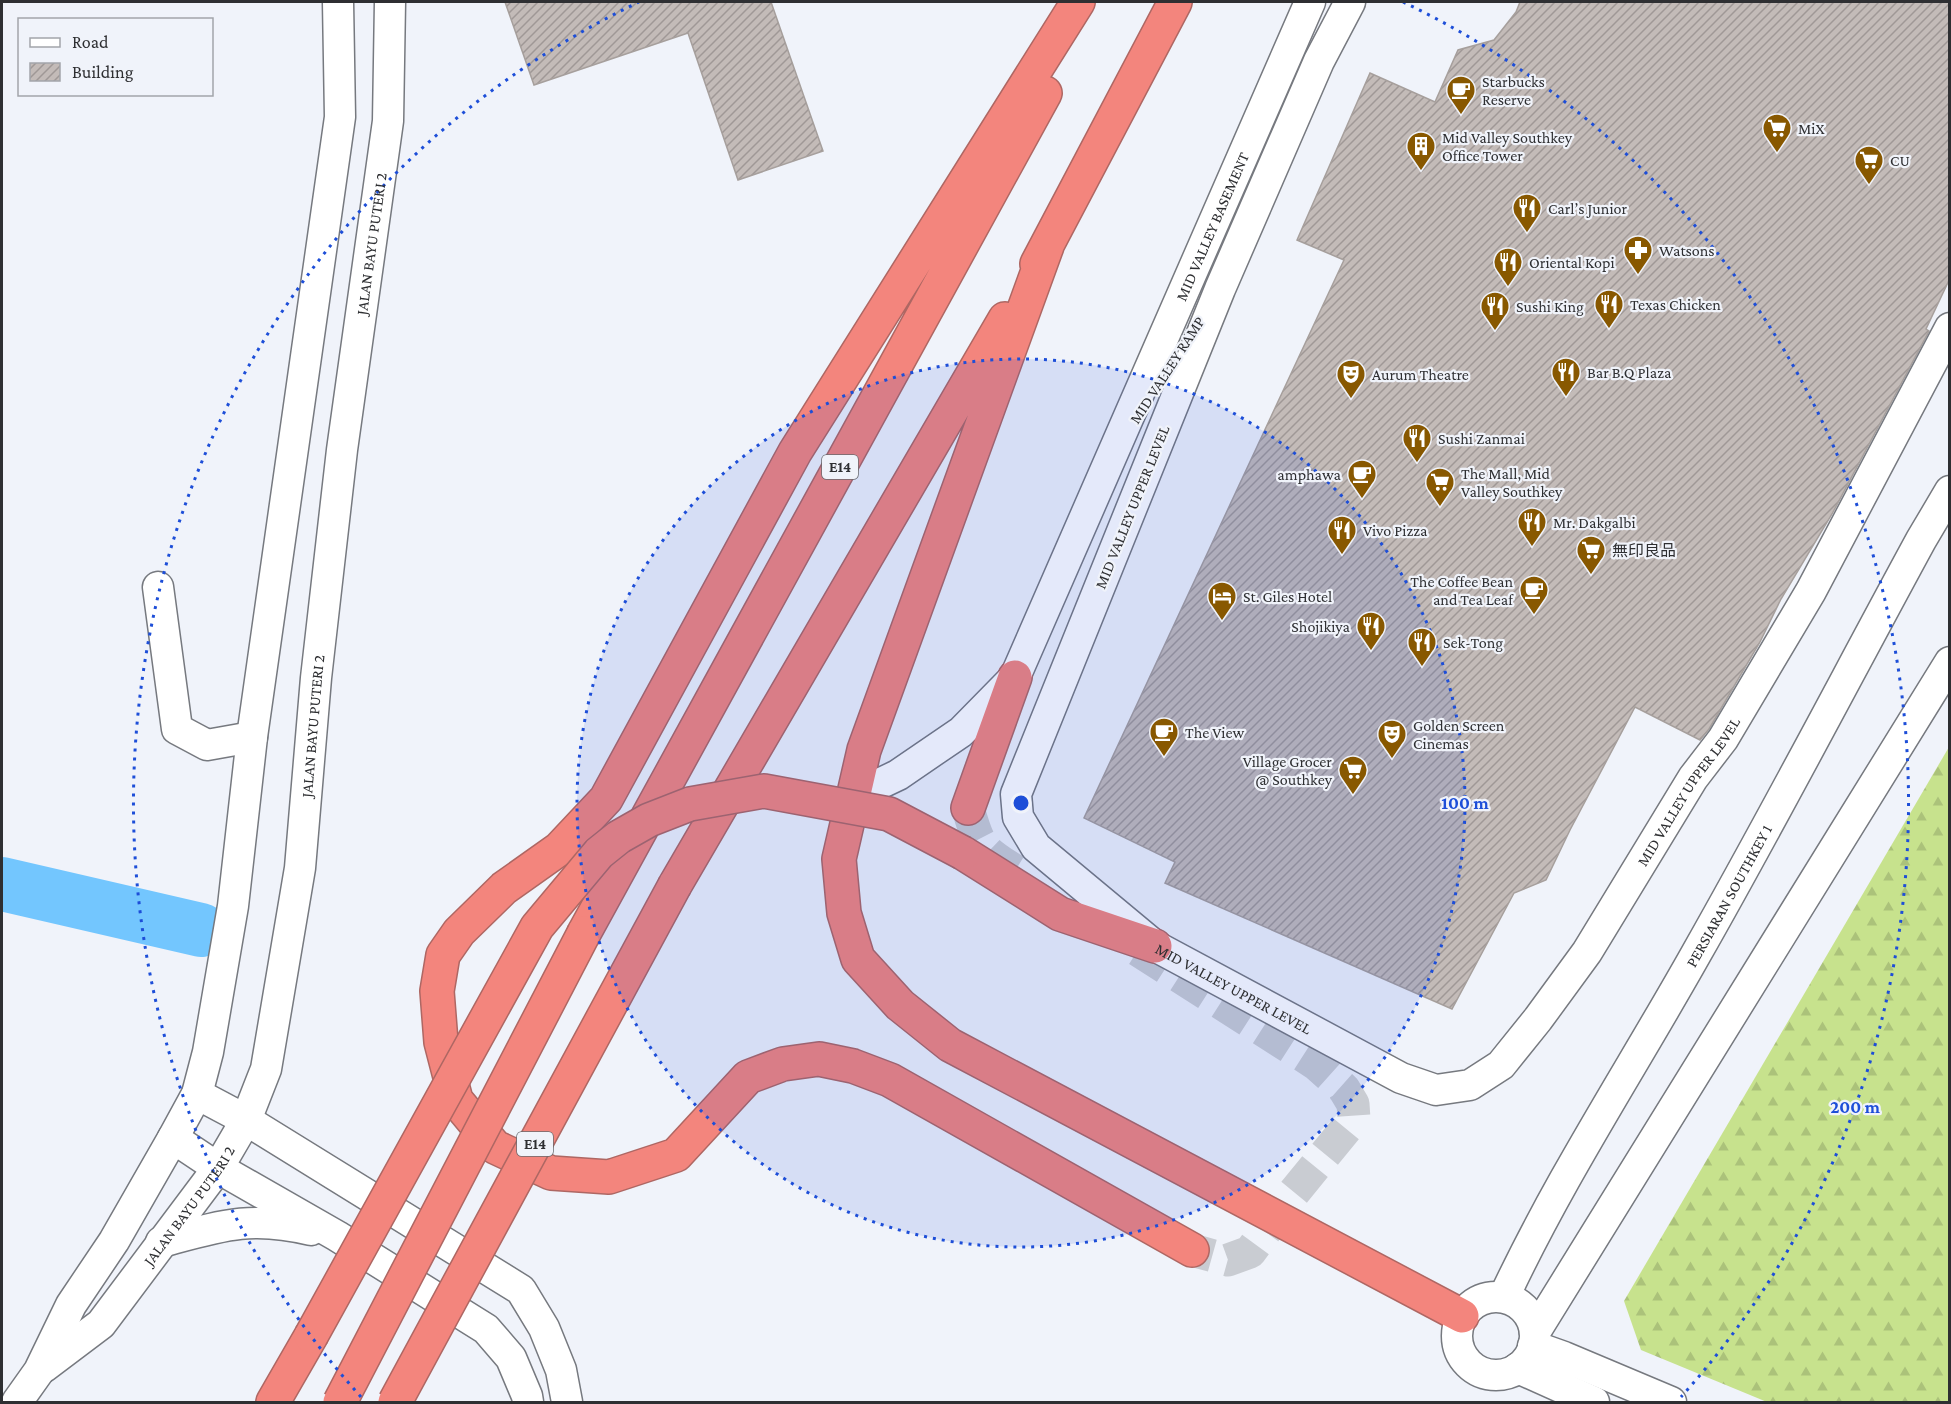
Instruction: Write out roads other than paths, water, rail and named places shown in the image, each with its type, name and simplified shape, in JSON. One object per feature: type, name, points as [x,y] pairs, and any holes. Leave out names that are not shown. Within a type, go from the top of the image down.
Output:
[{"type":"highway","points":[[1078,2],[795,452],[606,799],[560,849],[504,888],[459,933],[443,955],[438,991],[441,1042],[456,1100],[495,1148],[551,1173],[609,1177],[676,1155],[748,1077],[783,1064],[819,1059],[853,1066],[890,1080],[1192,1250]]},
{"type":"highway","name":"E14","points":[[340,1402],[584,933],[1095,2]]},
{"type":"highway","name":"E14","points":[[395,1402],[675,885],[1047,246],[1175,2]]},
{"type":"highway","points":[[1047,246],[864,750],[839,860],[844,913],[858,959],[900,1005],[950,1045],[1449,1310]]},
{"type":"highway","points":[[968,808],[1015,677]]},
{"type":"highway","points":[[273,1402],[537,927],[599,853],[619,837],[649,820],[690,804],[764,790],[889,814],[963,853],[1060,914],[1155,946]]},
{"type":"street","name":"JALAN BAYU PUTERI 2","points":[[17,1402],[39,1371],[71,1305],[114,1241],[173,1138],[197,1094],[208,1052],[233,906],[252,737],[339,117],[338,2]]},
{"type":"street","name":"JALAN BAYU PUTERI 2","points":[[39,1371],[101,1324],[218,1168],[246,1120],[266,1069],[300,868],[316,678],[338,484],[388,121],[390,2]]},
{"type":"street","name":"MID VALLEY BASEMENT","points":[[1114,450],[1310,2]]},
{"type":"street","name":"MID VALLEY UPPER LEVEL","points":[[1350,2],[1319,61],[1220,289],[1016,794],[1018,817],[1036,847],[1155,946],[1401,1078],[1436,1090],[1470,1085],[1501,1065],[1587,952],[1693,778],[1723,739],[1811,591],[1950,328]]},
{"type":"street","name":"MID VALLEY RAMP","points":[[1114,450],[1220,289]]},
{"type":"street","points":[[854,796],[898,775],[961,732],[1015,677],[1114,450]]},
{"type":"street","name":"PERSIARAN SOUTHKEY 1","points":[[1504,1297],[1593,1130],[1697,953],[1921,540],[1950,491]]},
{"type":"street","points":[[158,587],[177,729],[207,745],[252,737]]},
{"type":"street","points":[[1449,1310],[1458,1328],[1457,1341],[1461,1353],[1468,1364],[1480,1371],[1493,1374],[1506,1373],[1529,1349],[1550,1306],[1950,662]]},
{"type":"street","points":[[197,1094],[246,1120],[522,1290],[544,1328],[561,1370],[567,1402]]},
{"type":"street","points":[[173,1138],[218,1168],[337,1236],[486,1329],[511,1358],[528,1402]]},
{"type":"street","points":[[161,1242],[225,1224],[247,1221],[284,1223],[337,1236]]},
{"type":"street","points":[[1449,1310],[1470,1294],[1490,1286],[1517,1269]]},
{"type":"street","points":[[1449,1310],[1469,1307],[1479,1300],[1491,1297],[1504,1297],[1515,1302],[1532,1320],[1529,1349]]},
{"type":"street","points":[[1550,1306],[1552,1333],[1564,1357]]},
{"type":"street","points":[[1529,1349],[1564,1357],[1671,1402]]},
{"type":"street","points":[[1529,1349],[1594,1402]]},
{"type":"waterway","points":[[2,884],[201,930]]},
{"type":"tunnel","points":[[968,808],[975,832],[984,847],[1017,872]]},
{"type":"tunnel","points":[[1138,950],[1316,1064],[1344,1089],[1353,1104],[1354,1119],[1291,1196],[1250,1252],[1228,1260],[1192,1250]]},
{"type":"place","name":"Starbucks Reserve","points":[[1461,116]]},
{"type":"place","name":"MiX","points":[[1777,154]]},
{"type":"place","name":"Mid Valley Southkey Office Tower","points":[[1421,172]]},
{"type":"place","name":"CU","points":[[1869,186]]},
{"type":"place","name":"Carl’s Junior","points":[[1527,234]]},
{"type":"place","name":"Watsons","points":[[1638,276]]},
{"type":"place","name":"Oriental Kopi","points":[[1508,288]]},
{"type":"place","name":"Texas Chicken","points":[[1609,330]]},
{"type":"place","name":"Sushi King","points":[[1495,332]]},
{"type":"place","name":"Bar B.Q Plaza","points":[[1566,398]]},
{"type":"place","name":"Aurum Theatre","points":[[1351,400]]},
{"type":"place","name":"Sushi Zanmai","points":[[1417,464]]},
{"type":"place","name":"amphawa","points":[[1362,500]]},
{"type":"place","name":"The Mall, Mid Valley Southkey","points":[[1440,508]]},
{"type":"place","name":"Mr. Dakgalbi","points":[[1532,548]]},
{"type":"place","name":"Vivo Pizza","points":[[1342,556]]},
{"type":"place","name":"無印良品","points":[[1591,576]]},
{"type":"place","name":"The Coffee Bean and Tea Leaf","points":[[1534,616]]},
{"type":"place","name":"St. Giles Hotel","points":[[1222,622]]},
{"type":"place","name":"Shojikiya","points":[[1371,652]]},
{"type":"place","name":"Sek-Tong","points":[[1422,668]]},
{"type":"place","name":"The View","points":[[1164,758]]},
{"type":"place","name":"Golden Screen Cinemas","points":[[1392,760]]},
{"type":"place","name":"Village Grocer @ Southkey","points":[[1353,796]]}]
